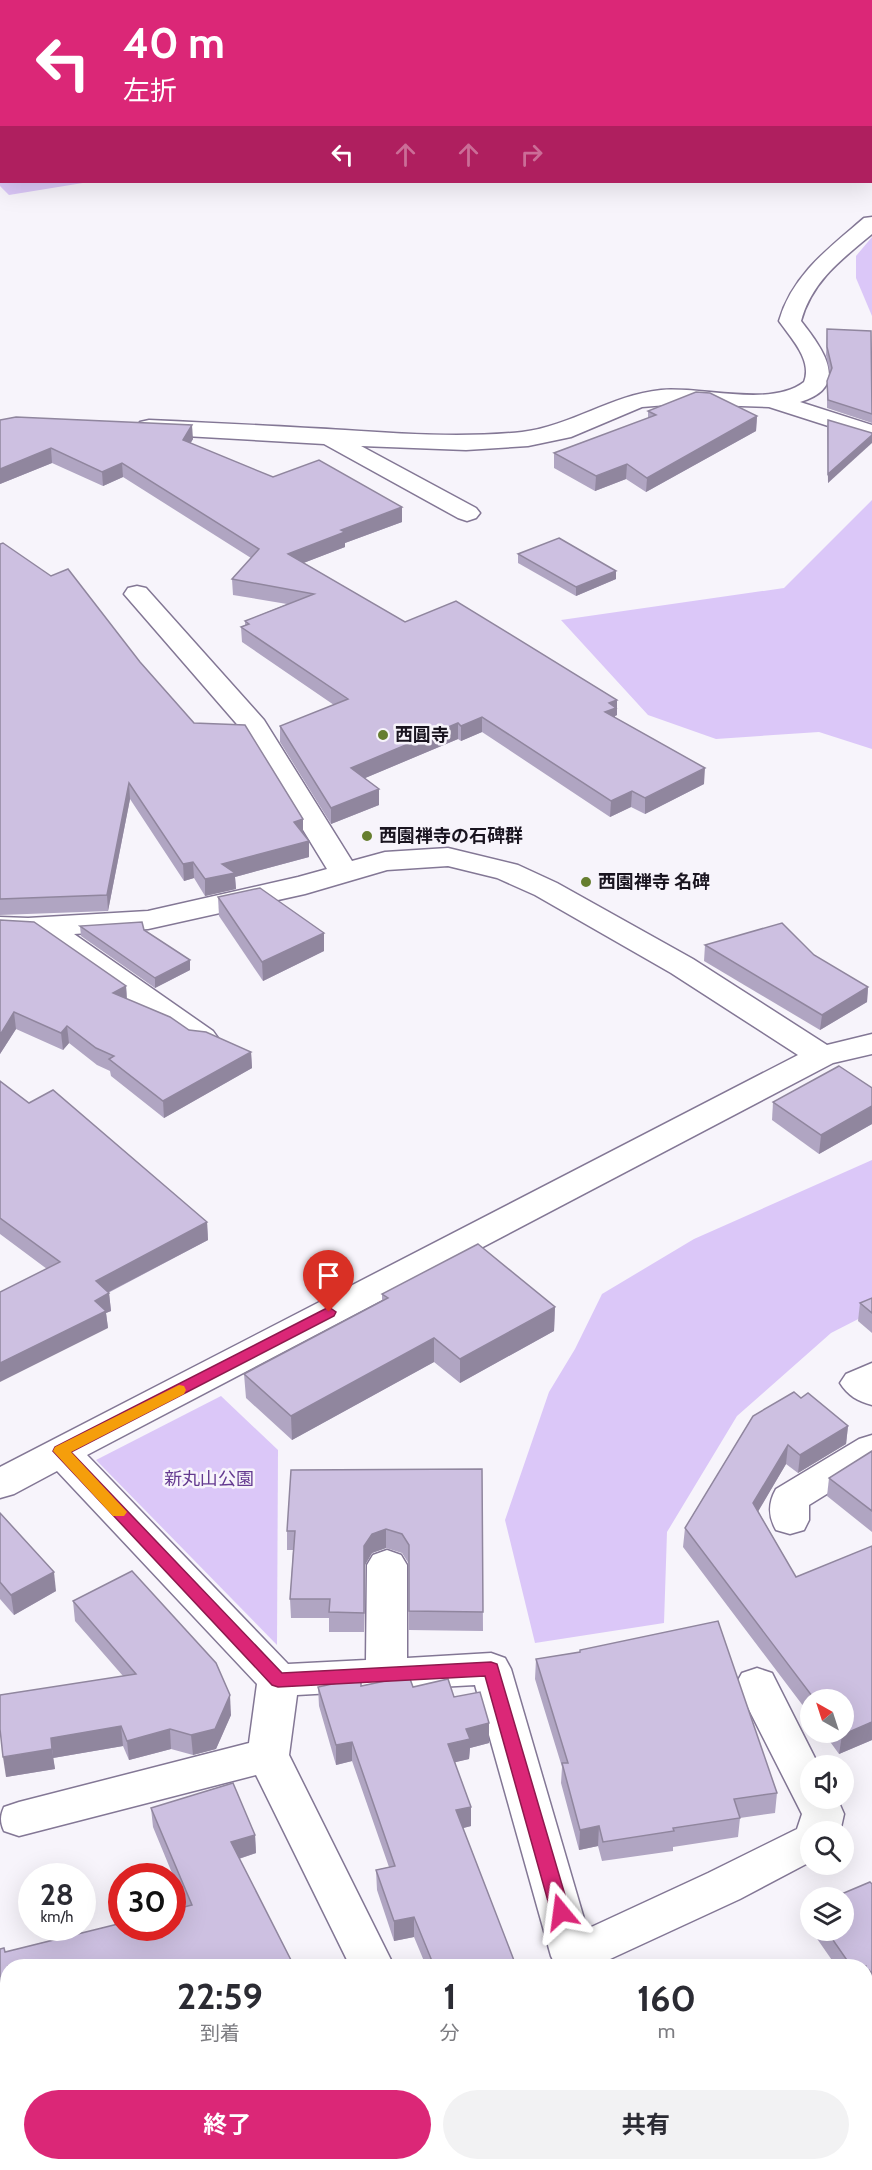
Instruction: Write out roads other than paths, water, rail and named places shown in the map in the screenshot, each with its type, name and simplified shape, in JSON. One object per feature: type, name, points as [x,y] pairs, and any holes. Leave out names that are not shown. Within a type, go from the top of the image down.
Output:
[{"type":"street","points":[[133,427],[461,444],[538,437],[569,429],[634,400],[666,397],[703,397],[745,401],[795,398],[814,386],[819,372],[811,352],[790,321],[793,304],[811,278],[872,223]]},
{"type":"street","points":[[769,400],[872,433]]},
{"type":"street","points":[[325,436],[467,513]]},
{"type":"street","points":[[137,594],[254,726],[344,872]]},
{"type":"street","points":[[0,926],[44,927],[147,920],[305,885],[385,861],[448,857],[507,871],[623,931],[822,1056]]},
{"type":"street","points":[[44,927],[202,1038]]},
{"type":"street","points":[[0,1484],[822,1056],[872,1044]]},
{"type":"street","points":[[872,1376],[859,1383],[872,1392]]},
{"type":"street","points":[[790,1520],[790,1498],[872,1448]]},
{"type":"street","points":[[61,1451],[278,1680],[491,1669],[573,1956],[724,1886],[800,1847]]},
{"type":"street","points":[[386,1674],[387,1565]]},
{"type":"street","points":[[278,1680],[268,1755],[369,1959]]},
{"type":"street","points":[[756,1684],[800,1770]]},
{"type":"street","points":[[19,1819],[268,1755]]},
{"type":"place","name":"西圓寺","points":[[383,735]]},
{"type":"place","name":"西園禅寺の石碑群","points":[[367,836]]},
{"type":"place","name":"西園禅寺 名碑","points":[[586,882]]},
{"type":"park label","name":"新丸山公園","points":[[209,1479]]}]
